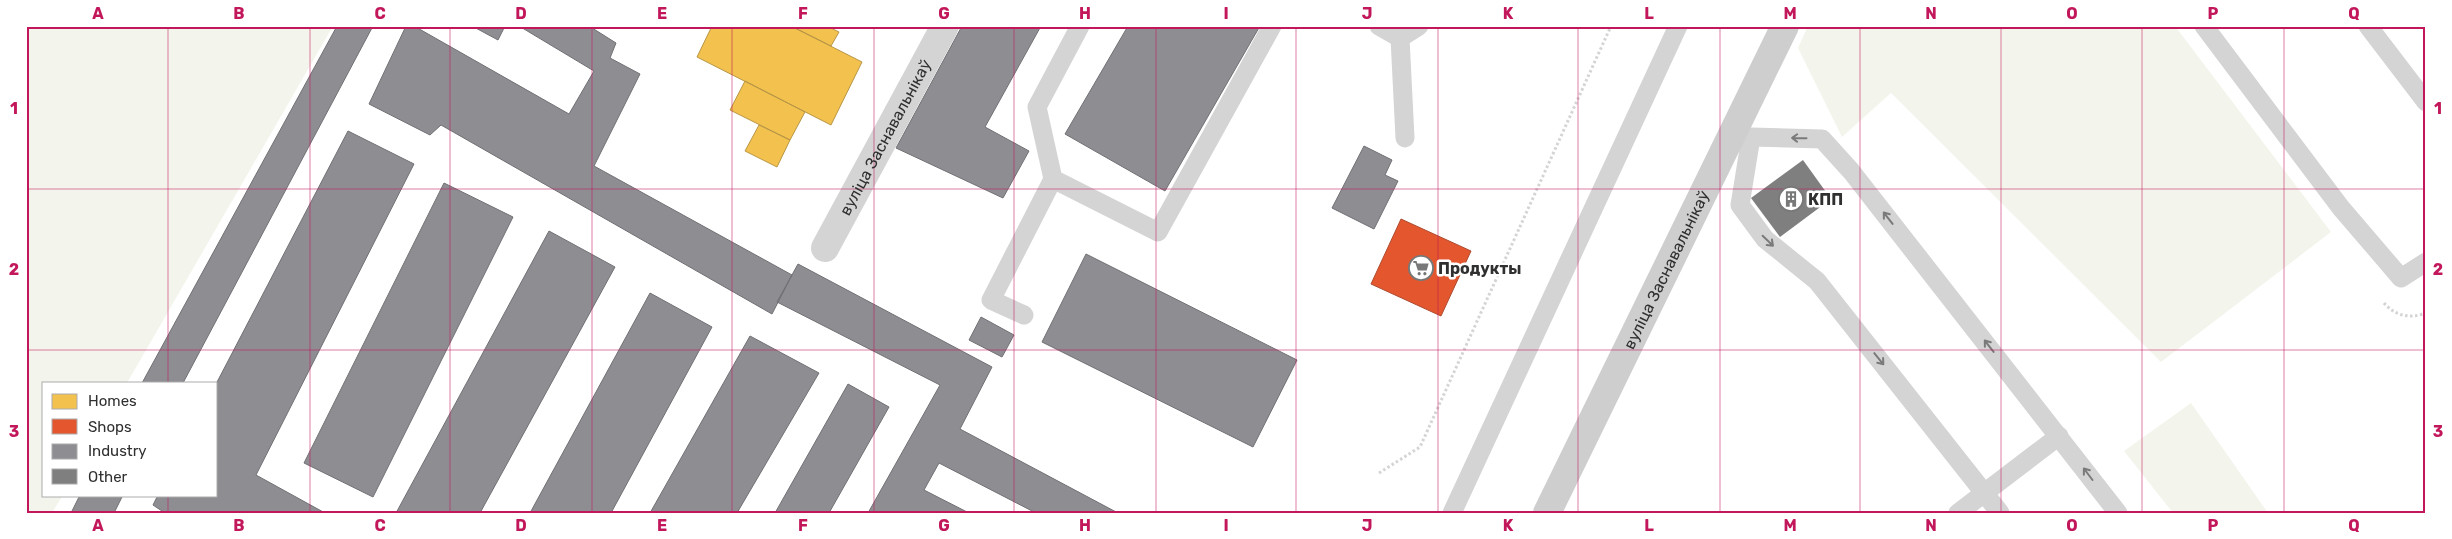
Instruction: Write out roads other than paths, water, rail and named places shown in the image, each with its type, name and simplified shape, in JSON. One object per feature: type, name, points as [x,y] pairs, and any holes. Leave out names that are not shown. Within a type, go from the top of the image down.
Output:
[{"type":"main road","name":"вуліца Заснавальнікаў","points":[[1547,513],[1743,134],[1785,26]]},
{"type":"street","name":"вуліца Заснавальнікаў","points":[[825,248],[945,26]]},
{"type":"lane","points":[[1024,315],[991,300],[1053,178],[1037,107],[1080,26]]},
{"type":"lane","points":[[1053,178],[1158,232],[1272,26]]},
{"type":"lane","points":[[1380,26],[1400,38]]},
{"type":"lane","points":[[1400,38],[1419,26]]},
{"type":"lane","points":[[1452,513],[1678,26]]},
{"type":"lane","points":[[2204,26],[2341,208],[2400,278],[2426,262]]},
{"type":"lane","points":[[2368,26],[2426,102]]},
{"type":"lane","points":[[1400,38],[1405,138]]},
{"type":"lane","points":[[2000,513],[1817,281],[1765,240],[1740,205],[1743,134],[1822,139],[1851,171],[2118,513]]},
{"type":"lane","points":[[1958,513],[2059,436]]},
{"type":"place","name":"КПП","points":[[1791,199]]},
{"type":"place","name":"Продукты","points":[[1421,268]]}]
